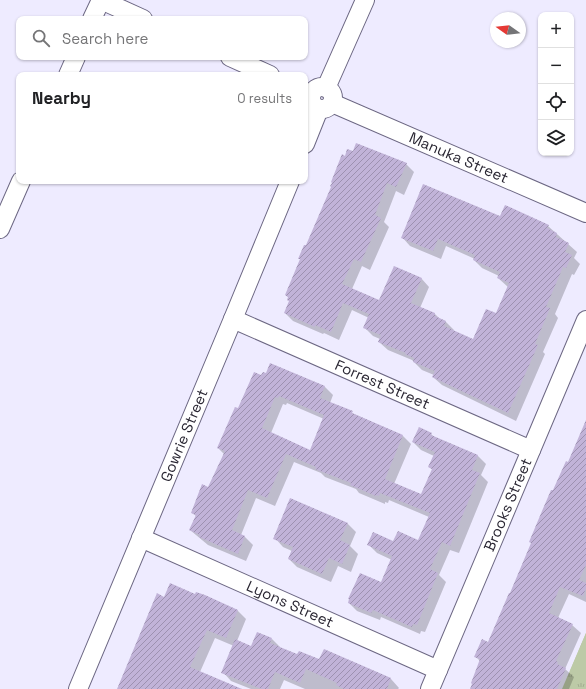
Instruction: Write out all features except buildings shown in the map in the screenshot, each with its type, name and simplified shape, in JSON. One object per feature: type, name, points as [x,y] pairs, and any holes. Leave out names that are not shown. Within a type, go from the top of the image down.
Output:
[{"type":"street","points":[[93,16],[101,0],[137,16]]},
{"type":"street","points":[[308,134],[319,97],[364,0]]},
{"type":"street","points":[[69,72],[75,60]]},
{"type":"street","points":[[237,60],[263,72]]},
{"type":"street","name":"Manuka Street","points":[[319,97],[586,214]]},
{"type":"street","points":[[2,219],[20,184]]},
{"type":"street","name":"Gowrie Street","points":[[78,689],[289,184]]},
{"type":"street","name":"Forrest Street","points":[[233,319],[531,450]]},
{"type":"street","name":"Brooks Street","points":[[430,689],[586,320]]},
{"type":"street","name":"Lyons Street","points":[[141,538],[438,670]]},
{"type":"green space","points":[[586,633],[586,689],[562,689]]},
{"type":"green space","points":[[586,633],[586,677],[570,671]]}]
